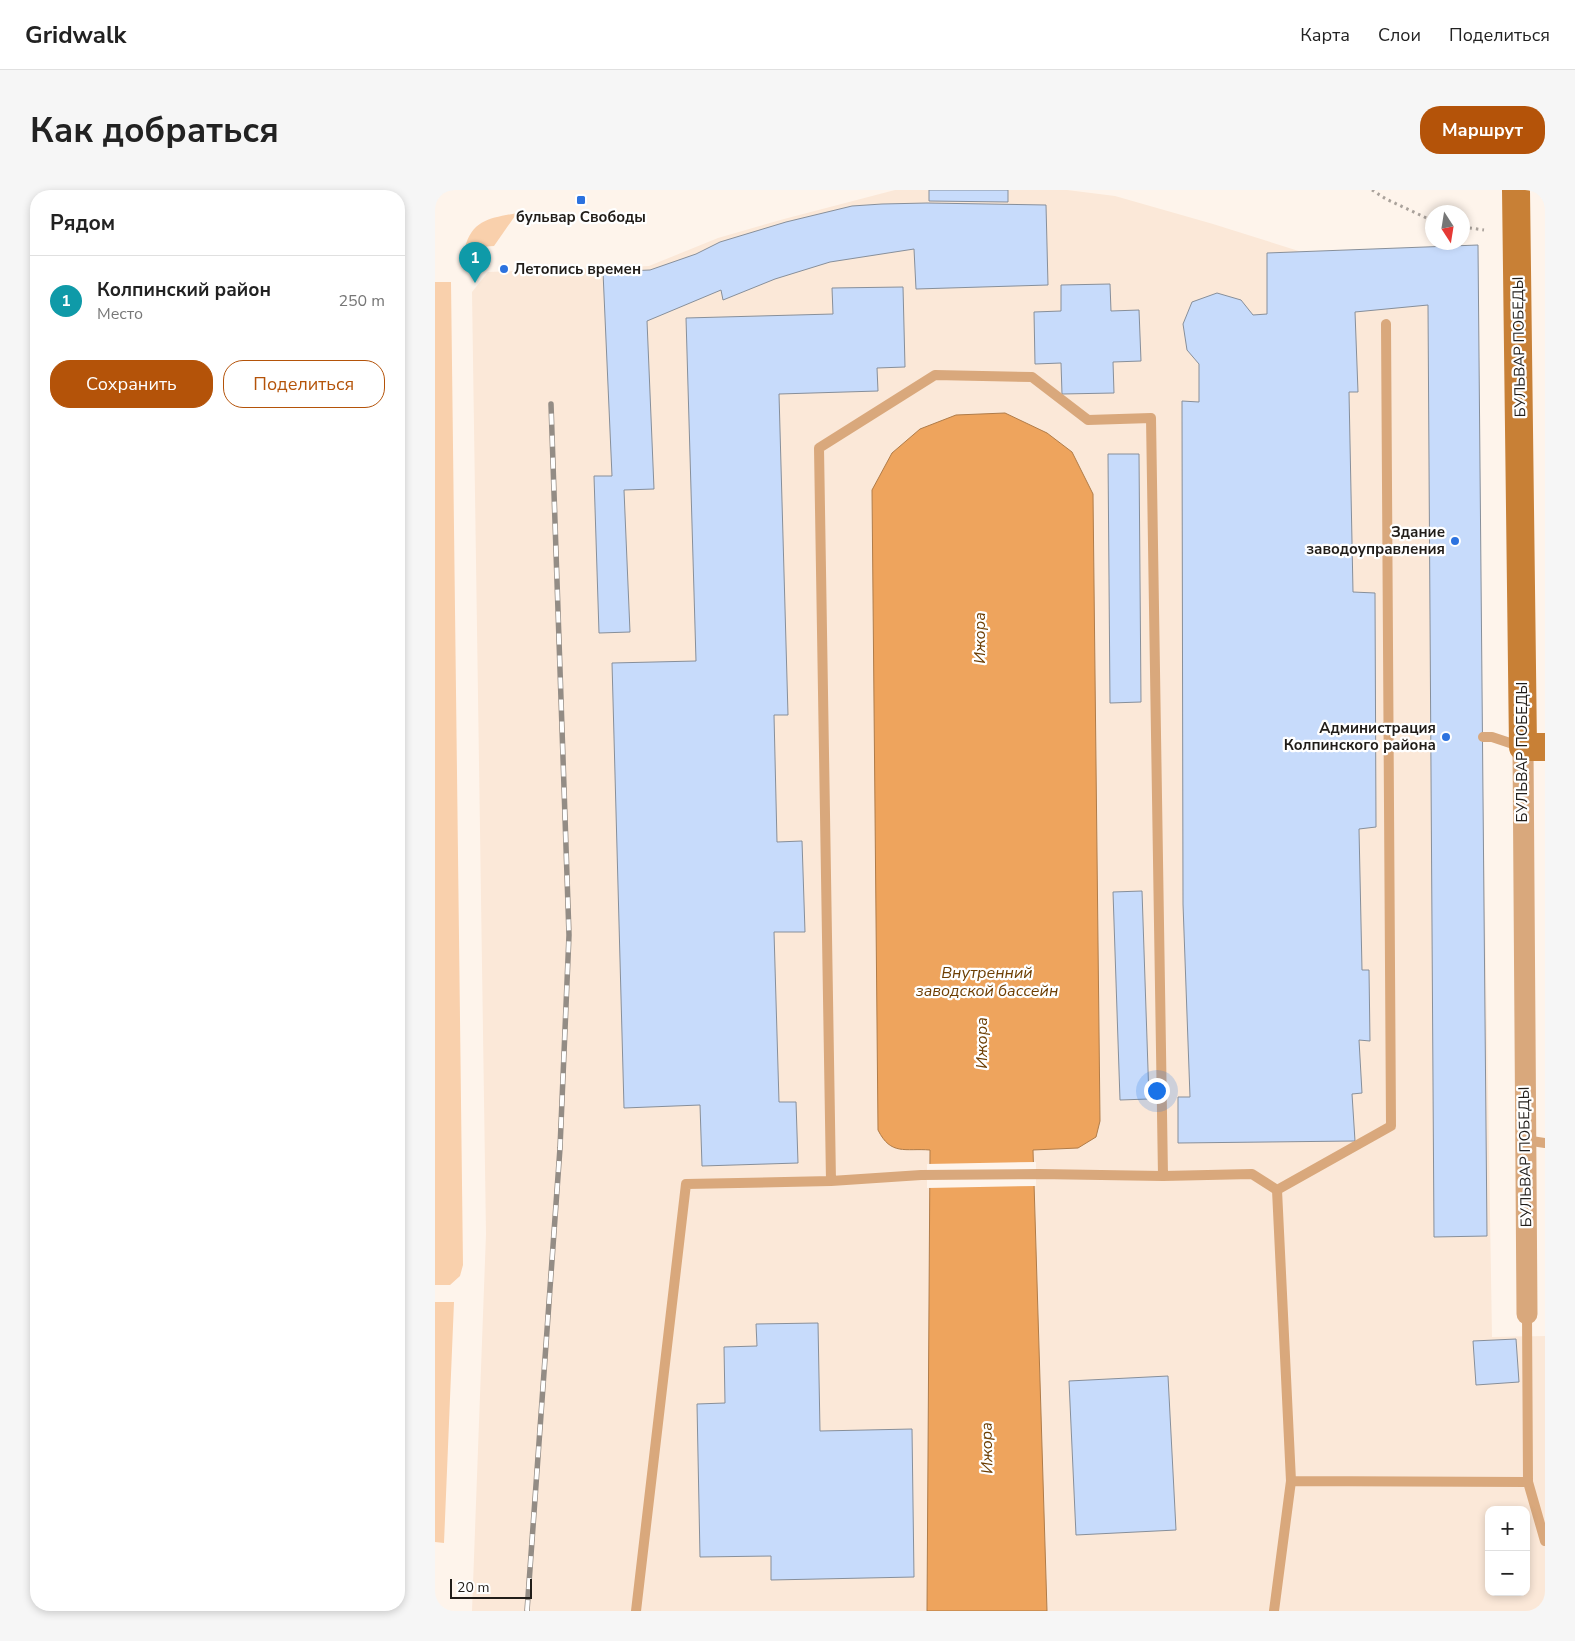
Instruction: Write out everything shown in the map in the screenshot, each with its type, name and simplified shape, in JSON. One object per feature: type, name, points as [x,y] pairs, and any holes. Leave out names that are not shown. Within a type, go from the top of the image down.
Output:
[{"type":"main road","name":"БУЛЬВАР ПОБЕДЫ","points":[[1516,190],[1534,747]]},
{"type":"street","name":"БУЛЬВАР ПОБЕДЫ","points":[[1527,1314],[1535,1141],[1534,747]]},
{"type":"lane","points":[[1277,1190],[1391,1126],[1386,324]]},
{"type":"lane","points":[[831,1182],[819,448],[935,376],[1032,377],[1087,420],[1151,418],[1163,1176]]},
{"type":"lane","points":[[1483,737],[1492,737],[1534,747]]},
{"type":"lane","points":[[635,1611],[686,1184],[831,1182],[921,1175],[1163,1176],[1251,1174],[1277,1190]]},
{"type":"lane","points":[[1274,1611],[1291,1481],[1277,1190]]},
{"type":"lane","points":[[1527,1314],[1528,1482],[1545,1541]]},
{"type":"lane","points":[[1291,1481],[1528,1482]]},
{"type":"path","points":[[1372,190],[1386,199],[1425,217]]},
{"type":"path","points":[[1470,228],[1484,230]]},
{"type":"shaded area","points":[[895,190],[1067,190],[1115,196],[1305,253],[1425,248],[1425,250],[1470,250],[1470,246],[1478,246],[1482,726],[1492,1337],[1545,1336],[1545,1611],[472,1611],[486,1234],[472,292],[488,272],[649,266],[718,238]]},
{"type":"shaded area","points":[[517,213],[494,246],[465,248],[468,238],[478,226],[499,216]]},
{"type":"shaded area","points":[[435,282],[451,282],[463,1265],[460,1276],[450,1285],[435,1285]]},
{"type":"shaded area","points":[[435,1302],[454,1302],[444,1543],[435,1542]]},
{"type":"water","name":"Внутренний заводской бассейн","points":[[1005,413],[1047,433],[1072,452],[1093,494],[1100,1121],[1096,1137],[1078,1148],[1033,1150],[1047,1611],[927,1611],[930,1150],[899,1149],[888,1144],[878,1130],[872,490],[892,453],[920,429],[956,415]]},
{"type":"pier","points":[[1036,1162],[1036,1186],[927,1188],[927,1164]]},
{"type":"building","points":[[929,190],[1008,190],[1008,202],[929,201]]},
{"type":"building","points":[[927,203],[1046,205],[1048,285],[916,289],[914,249],[830,262],[775,279],[723,300],[721,290],[647,321],[654,489],[624,490],[630,632],[599,633],[594,476],[612,476],[603,272],[650,270],[696,254],[720,242],[786,222],[852,206]]},
{"type":"building","points":[[1470,245],[1478,245],[1487,1236],[1434,1237],[1428,305],[1355,312],[1358,392],[1349,392],[1353,592],[1375,593],[1376,827],[1359,829],[1362,970],[1369,970],[1370,1041],[1359,1040],[1362,1093],[1352,1094],[1355,1141],[1178,1143],[1178,1097],[1190,1097],[1183,904],[1182,401],[1199,402],[1199,364],[1187,350],[1183,324],[1192,302],[1217,293],[1241,300],[1253,315],[1267,314],[1267,253],[1425,247],[1425,250],[1470,250]]},
{"type":"building","points":[[1110,284],[1111,311],[1139,310],[1141,361],[1113,362],[1114,393],[1062,394],[1061,363],[1035,364],[1034,312],[1061,311],[1061,285]]},
{"type":"building","points":[[903,287],[905,367],[877,368],[878,391],[779,394],[788,715],[774,715],[777,842],[802,841],[805,932],[774,932],[779,1102],[796,1102],[798,1163],[702,1166],[700,1105],[624,1108],[612,663],[696,661],[686,318],[833,314],[832,288]]},
{"type":"building","points":[[1108,454],[1139,454],[1141,702],[1110,703]]},
{"type":"building","points":[[1142,891],[1149,1099],[1120,1100],[1113,892]]},
{"type":"building","points":[[818,1323],[820,1431],[912,1429],[914,1577],[771,1580],[771,1556],[700,1557],[697,1404],[725,1403],[724,1347],[757,1346],[756,1324]]},
{"type":"building","points":[[1516,1339],[1519,1382],[1476,1385],[1473,1341]]},
{"type":"building","points":[[1168,1376],[1176,1530],[1076,1535],[1069,1381]]},
{"type":"railway","points":[[527,1611],[560,1148],[569,935],[551,404]]},
{"type":"place","name":"бульвар Свободы","points":[[581,200]]},
{"type":"place","name":"Летопись времен","points":[[504,269]]},
{"type":"place","name":"Колпинский район","points":[[475,283]]},
{"type":"place","name":"Здание заводоуправления","points":[[1455,541]]},
{"type":"place","name":"Администрация Колпинского района","points":[[1446,737]]},
{"type":"water label","name":"Ижора","points":[[979,638]]},
{"type":"water label","name":"Ижора","points":[[981,1043]]},
{"type":"water label","name":"Ижора","points":[[986,1448]]}]
